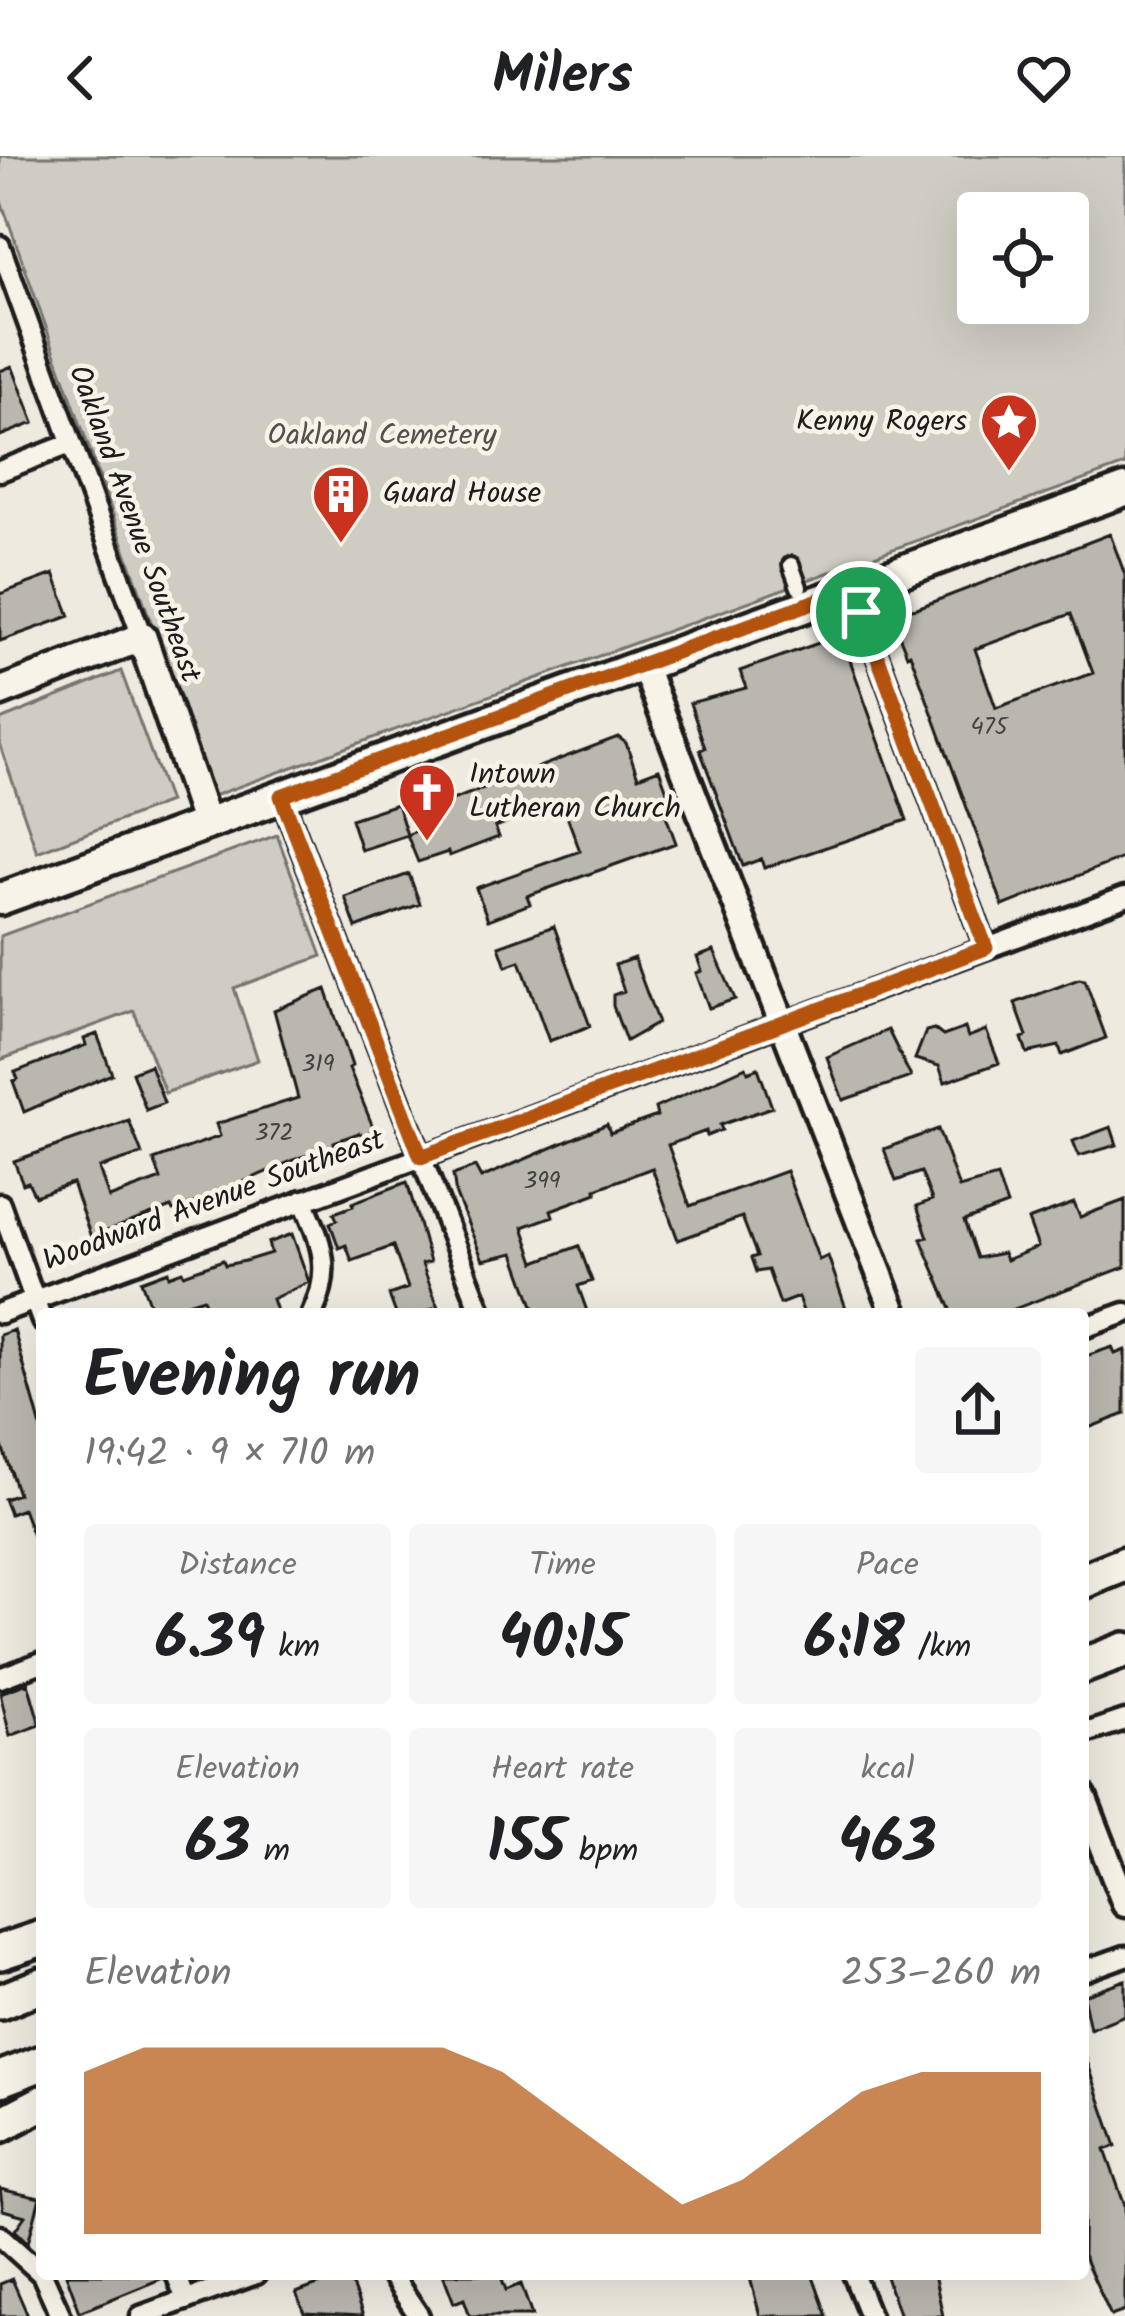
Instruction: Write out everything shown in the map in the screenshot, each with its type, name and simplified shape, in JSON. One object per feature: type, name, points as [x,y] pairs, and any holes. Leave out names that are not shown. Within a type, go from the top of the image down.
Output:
[{"type":"highway","points":[[1089,1578],[1125,1564]]},
{"type":"highway","points":[[1089,1664],[1125,1650]]},
{"type":"highway","points":[[0,1952],[36,1940]]},
{"type":"highway","points":[[0,2002],[36,1987]]},
{"type":"highway","points":[[0,2079],[36,2065]]},
{"type":"highway","points":[[0,2125],[36,2106]]},
{"type":"main road","points":[[0,899],[1125,490]]},
{"type":"main road","points":[[0,692],[142,637]]},
{"type":"main road","name":"Oakland Avenue Southeast","points":[[142,637],[206,824]]},
{"type":"street","name":"Oakland Avenue Southeast","points":[[0,246],[142,637]]},
{"type":"street","points":[[0,470],[70,444]]},
{"type":"street","points":[[791,565],[799,587]]},
{"type":"street","points":[[852,588],[986,948]]},
{"type":"street","points":[[643,664],[779,1025],[893,1308]]},
{"type":"street","points":[[281,796],[480,1308]]},
{"type":"street","name":"Woodward Avenue Southeast","points":[[0,1313],[1125,897]]},
{"type":"street","points":[[303,1201],[324,1258],[326,1286],[315,1308]]},
{"type":"street","points":[[0,1204],[37,1308]]},
{"type":"street","points":[[1089,1326],[1125,1313]]},
{"type":"street","points":[[0,1678],[36,1664]]},
{"type":"street","points":[[1089,1733],[1125,1720]]},
{"type":"street","points":[[1089,1811],[1125,1904]]},
{"type":"street","points":[[1089,1969],[1125,1956]]},
{"type":"street","points":[[0,2236],[36,2269]]},
{"type":"street","points":[[45,2280],[62,2316]]},
{"type":"street","points":[[178,2280],[186,2300]]},
{"type":"street","points":[[141,2316],[240,2280]]},
{"type":"street","points":[[395,2280],[419,2316]]},
{"type":"street","points":[[855,2280],[870,2316]]},
{"type":"green space","name":"Oakland Cemetery","points":[[0,156],[1125,156],[1125,465],[213,796],[0,198]]},
{"type":"green space","points":[[121,671],[169,802],[37,852],[0,745],[0,720]]},
{"type":"green space","points":[[277,835],[322,956],[234,988],[258,1060],[165,1093],[134,1011],[0,1060],[0,936]]},
{"type":"building","points":[[12,366],[34,423],[0,436],[0,371]]},
{"type":"building","points":[[1110,534],[1125,575],[1125,857],[1003,906],[910,653],[907,655],[890,613],[917,608]],"holes":[[[1071,614],[1093,673],[996,708],[975,649]]]},
{"type":"building","points":[[54,574],[70,616],[0,641],[0,594]]},
{"type":"building","points":[[841,635],[907,820],[764,868],[761,859],[743,866],[700,750],[705,748],[690,703],[746,688],[740,671]]},
{"type":"building","points":[[618,737],[626,743],[638,777],[659,769],[668,794],[660,799],[676,843],[527,896],[530,904],[488,920],[476,888],[580,851],[562,803],[495,827],[499,837],[449,856],[448,852],[418,862],[407,835],[437,822],[431,808]]},
{"type":"building","points":[[397,804],[407,835],[361,850],[351,819]]},
{"type":"building","points":[[409,874],[420,904],[356,928],[345,897]]},
{"type":"building","points":[[554,926],[590,1026],[549,1041],[520,961],[506,966],[499,946]]},
{"type":"building","points":[[714,951],[735,999],[709,1008],[696,973],[702,971],[697,957]]},
{"type":"building","points":[[634,958],[658,1023],[626,1041],[613,1006],[613,995],[624,991],[615,965]]},
{"type":"building","points":[[1085,980],[1106,1038],[1062,1055],[1059,1046],[1027,1053],[1022,1038],[1027,1036],[1015,1003]]},
{"type":"building","points":[[326,989],[349,1068],[373,1127],[367,1137],[359,1133],[334,1142],[336,1149],[301,1157],[190,1205],[173,1211],[171,1207],[91,1237],[72,1183],[35,1196],[28,1182],[23,1184],[14,1161],[129,1121],[142,1154],[99,1168],[109,1198],[161,1179],[154,1160],[220,1136],[216,1124],[298,1098],[274,1010]]},
{"type":"building","points":[[965,1028],[968,1037],[986,1030],[999,1063],[945,1082],[939,1066],[915,1059],[926,1031],[934,1029],[943,1036]]},
{"type":"building","points":[[888,1030],[911,1077],[843,1100],[827,1057]]},
{"type":"building","points":[[97,1034],[112,1074],[24,1112],[13,1081],[18,1079],[15,1072],[86,1045],[84,1039]]},
{"type":"building","points":[[150,1065],[164,1103],[146,1110],[132,1072]]},
{"type":"building","points":[[746,1067],[748,1072],[758,1068],[772,1107],[720,1125],[722,1130],[707,1136],[706,1131],[668,1145],[690,1206],[786,1171],[819,1260],[828,1256],[846,1308],[802,1308],[798,1297],[780,1304],[768,1270],[756,1272],[751,1258],[757,1256],[742,1217],[678,1240],[652,1168],[596,1189],[597,1193],[551,1210],[553,1216],[523,1227],[535,1262],[579,1246],[592,1281],[578,1286],[586,1308],[534,1308],[514,1253],[483,1260],[456,1195],[453,1175],[475,1167],[481,1178],[607,1124],[610,1133],[657,1116],[655,1108]]},
{"type":"building","points":[[1111,1127],[1117,1145],[1079,1156],[1073,1141]]},
{"type":"building","points":[[938,1129],[959,1188],[997,1177],[1007,1205],[964,1221],[977,1258],[1003,1253],[1006,1260],[1038,1247],[1028,1220],[1074,1203],[1080,1217],[1125,1200],[1125,1267],[1017,1308],[950,1308],[921,1239],[928,1237],[917,1206],[932,1200],[921,1172],[896,1181],[884,1149]]},
{"type":"building","points":[[407,1182],[430,1262],[422,1264],[438,1307],[394,1308],[389,1295],[408,1288],[393,1246],[352,1261],[346,1245],[339,1248],[330,1223],[337,1220],[334,1213]]},
{"type":"building","points":[[292,1234],[309,1282],[272,1299],[275,1308],[207,1308],[203,1298],[172,1308],[151,1308],[141,1281],[168,1271],[169,1276],[184,1274],[223,1260],[225,1265],[245,1261],[271,1253],[268,1243]]},
{"type":"building","points":[[14,1330],[36,1409],[36,1544],[23,1509],[10,1514],[4,1499],[18,1494],[0,1440],[0,1335]]},
{"type":"building","points":[[1112,1347],[1115,1354],[1125,1350],[1125,1414],[1089,1428],[1089,1355]]},
{"type":"building","points":[[28,1683],[36,1726],[10,1736],[0,1693]]},
{"type":"building","points":[[1125,1980],[1125,2015],[1090,2029],[1089,1993]]},
{"type":"building","points":[[1089,2067],[1116,2146],[1105,2150],[1125,2206],[1125,2311],[1111,2316],[1089,2268]]},
{"type":"building","points":[[0,2189],[36,2197],[28,2243],[15,2230],[25,2216],[3,2210]]},
{"type":"building","points":[[12,2279],[28,2316],[0,2316],[0,2284]]},
{"type":"building","points":[[68,2280],[158,2280],[80,2312]]},
{"type":"building","points":[[332,2280],[350,2280],[363,2316],[304,2313],[296,2293]]},
{"type":"building","points":[[445,2280],[502,2280],[506,2290],[521,2284],[532,2316],[470,2316],[464,2299],[454,2303]]},
{"type":"building","points":[[751,2280],[814,2280],[827,2316],[760,2316]]},
{"type":"building","points":[[887,2280],[935,2280],[943,2316],[900,2316]]},
{"type":"place","name":"Kenny Rogers","points":[[1009,473]]},
{"type":"place","name":"Guard House","points":[[341,545]]},
{"type":"place","name":"Intown Lutheran Church","points":[[427,843]]},
{"type":"route","points":[[852,588],[861,612],[986,948],[421,1157],[281,796],[852,588]]}]
